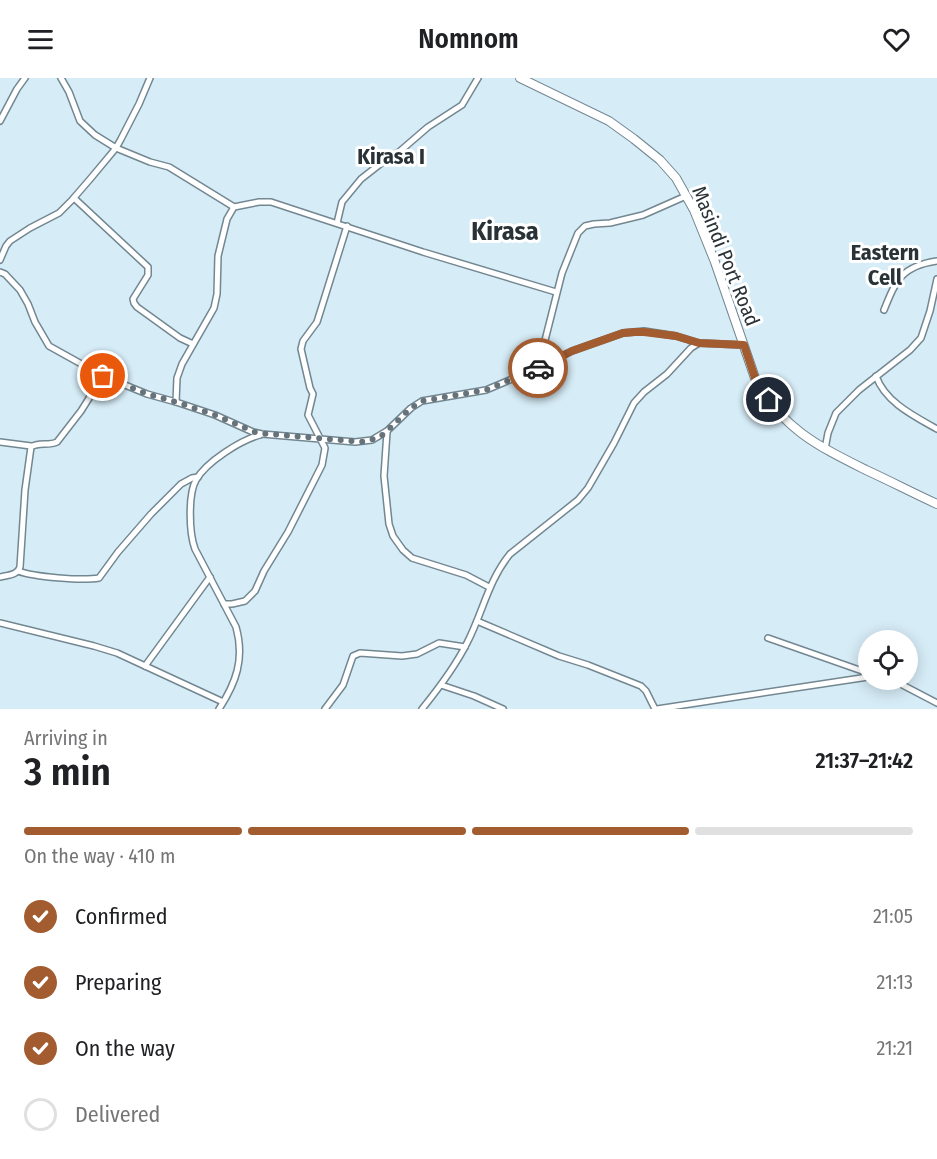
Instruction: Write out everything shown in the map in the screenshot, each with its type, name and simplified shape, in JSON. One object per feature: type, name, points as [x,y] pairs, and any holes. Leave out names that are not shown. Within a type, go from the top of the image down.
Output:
[{"type":"main road","name":"Masindi Port Road","points":[[525,79],[609,121],[660,160],[676,178],[694,210],[715,262],[755,378],[782,418],[825,449],[937,504]]},
{"type":"street","points":[[0,121],[25,78]]},
{"type":"street","points":[[61,78],[82,124],[95,135],[116,148],[169,168],[234,207],[271,202],[423,252],[556,292]]},
{"type":"street","points":[[0,260],[10,241],[59,213],[116,148],[150,78]]},
{"type":"street","points":[[337,223],[342,202],[361,178],[462,105],[478,78]]},
{"type":"street","points":[[538,368],[556,292],[578,233],[585,226],[610,223],[643,214],[686,196]]},
{"type":"street","points":[[74,198],[148,267],[148,275],[133,299],[137,307],[180,338],[194,344]]},
{"type":"street","points":[[176,402],[177,378],[182,364],[214,308],[217,294],[218,256],[227,219],[234,207]]},
{"type":"street","points":[[224,604],[245,601],[255,591],[322,465],[326,448],[308,415],[313,394],[301,349],[303,341],[317,322],[346,226]]},
{"type":"street","points":[[884,310],[900,276],[922,264],[937,261]]},
{"type":"street","points":[[0,272],[5,274],[20,290],[35,322],[50,346],[103,376],[147,394],[215,415],[262,434],[364,442],[380,437],[411,408],[422,401],[486,390],[572,351],[623,333],[644,332],[676,336],[699,343],[744,345]]},
{"type":"street","points":[[825,449],[828,433],[836,414],[859,390],[910,350],[921,338],[937,279]]},
{"type":"street","points":[[422,709],[441,685],[465,647],[489,587],[510,554],[578,500],[598,471],[634,403],[699,343]]},
{"type":"street","points":[[0,442],[32,446],[57,442],[81,411],[103,376]]},
{"type":"street","points":[[876,376],[880,388],[910,414],[937,429]]},
{"type":"street","points":[[387,431],[384,476],[393,536],[412,558],[466,575],[489,587]]},
{"type":"street","points":[[219,709],[231,692],[237,675],[239,639],[236,627],[195,549],[191,534],[194,485],[206,468],[237,444],[262,434]]},
{"type":"street","points":[[0,577],[14,574],[20,567],[27,471],[29,451],[32,446]]},
{"type":"street","points":[[18,571],[34,575],[99,578],[151,514],[181,484],[198,477]]},
{"type":"street","points":[[144,666],[210,578]]},
{"type":"street","points":[[477,621],[549,652],[641,686],[656,709],[858,677]]},
{"type":"street","points":[[0,623],[94,645],[117,653],[223,702]]},
{"type":"street","points":[[768,638],[858,671]]},
{"type":"street","points":[[325,709],[343,685],[355,654],[365,652],[402,656],[420,653],[439,643],[465,647]]},
{"type":"street","points":[[441,685],[503,709]]},
{"type":"street","points":[[912,690],[937,703]]},
{"type":"way so far","points":[[103,376],[147,394],[215,415],[257,433],[364,442],[380,437],[411,408],[422,401],[486,390],[538,368]]},
{"type":"district","name":"Kirasa I","points":[[391,156]]},
{"type":"district","name":"Kirasa","points":[[505,231]]},
{"type":"district","name":"Eastern Cell","points":[[885,264]]},
{"type":"route","points":[[538,368],[572,351],[623,333],[644,332],[676,336],[699,343],[744,345],[755,378],[769,400]]}]
